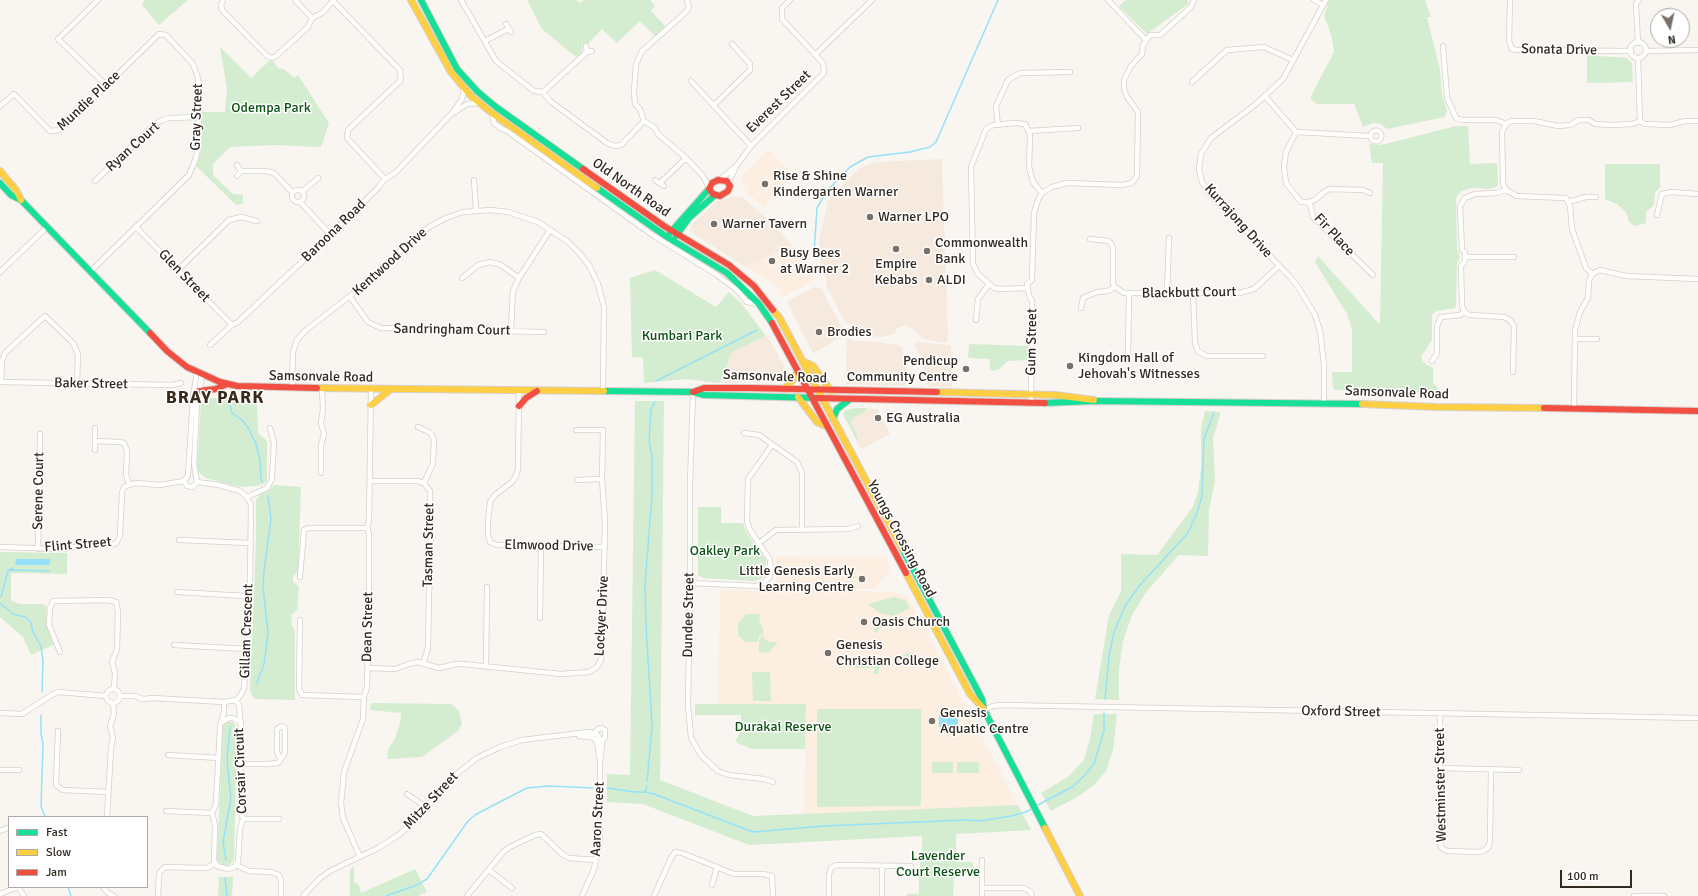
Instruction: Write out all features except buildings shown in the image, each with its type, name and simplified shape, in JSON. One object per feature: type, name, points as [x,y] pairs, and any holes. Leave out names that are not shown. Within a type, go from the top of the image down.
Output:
[{"type":"main road","name":"Old North Road","points":[[411,0],[444,61],[464,88],[479,103],[667,237],[727,273],[745,289],[770,318],[812,398]]},
{"type":"main road","name":"Old North Road","points":[[421,0],[454,63],[464,78],[478,92],[675,232],[717,257],[754,286],[781,320],[822,398]]},
{"type":"main road","name":"Samsonvale Road","points":[[0,171],[16,190],[21,200],[167,351],[181,363],[200,374],[227,384],[256,388],[694,392],[704,395],[850,399],[1085,403],[1095,401],[1324,403],[1437,407],[1698,411]]},
{"type":"main road","name":"Everest Street","points":[[673,241],[675,232],[714,182],[720,180]]},
{"type":"main road","points":[[720,180],[729,182]]},
{"type":"main road","name":"Everest Street","points":[[667,237],[675,232],[715,195],[720,196],[727,192],[730,188],[729,182]]},
{"type":"main road","name":"Samsonvale Road","points":[[0,183],[11,195],[21,200]]},
{"type":"main road","points":[[709,188],[715,195]]},
{"type":"main road","points":[[804,362],[813,366],[831,391]]},
{"type":"main road","points":[[784,389],[787,384],[793,380],[798,371]]},
{"type":"main road","points":[[198,390],[216,389],[227,384]]},
{"type":"main road","name":"Samsonvale Road","points":[[694,392],[704,388],[784,389],[1031,395],[1084,398],[1095,401]]},
{"type":"main road","points":[[371,405],[391,390]]},
{"type":"main road","points":[[519,406],[526,398],[537,391]]},
{"type":"main road","points":[[798,397],[817,422],[826,426]]},
{"type":"main road","name":"Youngs Crossing Road","points":[[812,398],[970,694],[984,710],[1080,896]]},
{"type":"main road","name":"Youngs Crossing Road","points":[[822,398],[975,685],[982,699],[984,710]]},
{"type":"main road","points":[[833,419],[837,409],[850,399]]},
{"type":"street","points":[[98,0],[58,39],[104,83]]},
{"type":"street","points":[[223,0],[220,5],[222,10],[270,58],[276,56],[308,27],[312,18],[322,13],[334,1],[400,70],[401,80],[348,130],[347,138],[385,179]]},
{"type":"street","points":[[295,0],[312,18]]},
{"type":"street","points":[[462,0],[490,52],[501,65],[534,91],[543,92],[550,101],[607,143],[615,146],[621,145],[644,122]]},
{"type":"street","points":[[687,0],[689,7],[686,12],[642,51],[636,64],[634,90],[635,104],[640,109],[644,122],[654,128],[658,134],[686,158],[703,176],[709,188]]},
{"type":"street","name":"Everest Street","points":[[729,182],[737,165],[751,146],[824,73],[825,65],[782,20],[782,8],[790,0]]},
{"type":"street","points":[[816,54],[872,0]]},
{"type":"street","points":[[1108,0],[1146,40]]},
{"type":"street","points":[[1028,288],[994,288],[978,274],[973,264],[971,166],[986,129],[998,124],[1025,124],[1030,135],[1029,167],[1033,182],[1042,193],[1052,187],[1067,183],[1122,185],[1132,182],[1137,176],[1138,112],[1127,97],[1124,89],[1124,80],[1131,66],[1142,54],[1143,45],[1150,35],[1160,35],[1191,7],[1194,0]]},
{"type":"street","points":[[1314,0],[1322,5]]},
{"type":"street","name":"Kurrajong Drive","points":[[1324,403],[1324,366],[1322,346],[1320,331],[1314,315],[1298,288],[1210,194],[1202,182],[1199,169],[1201,154],[1211,138],[1265,96],[1283,79],[1326,0]]},
{"type":"street","name":"Sonata Drive","points":[[1510,0],[1509,41],[1512,49],[1631,51]]},
{"type":"street","points":[[1638,43],[1636,4],[1639,0]]},
{"type":"street","points":[[485,41],[508,28]]},
{"type":"street","name":"Mundie Place","points":[[0,106],[14,94],[50,131],[56,132],[60,130],[102,90],[104,83],[110,82],[160,34]]},
{"type":"street","name":"Gray Street","points":[[90,272],[188,175],[197,154],[199,86],[196,72],[188,57],[166,35],[160,34]]},
{"type":"street","points":[[1638,58],[1632,55],[1631,51],[1633,45],[1638,43],[1644,45],[1646,50]]},
{"type":"street","points":[[714,105],[750,70],[750,64],[732,44]]},
{"type":"street","points":[[1192,82],[1227,50],[1264,46],[1293,60]]},
{"type":"street","points":[[1443,46],[1447,97],[1456,118],[1462,120],[1496,120],[1506,124]]},
{"type":"street","points":[[543,92],[588,50]]},
{"type":"street","points":[[1638,58],[1643,56],[1646,50]]},
{"type":"street","points":[[1646,50],[1698,50]]},
{"type":"street","points":[[1638,58],[1640,121]]},
{"type":"street","points":[[998,124],[996,106],[1008,80],[1020,73],[1070,72]]},
{"type":"street","points":[[691,81],[751,146]]},
{"type":"street","name":"Baroona Road","points":[[210,345],[232,325],[238,322],[325,240],[329,233],[337,228],[378,188],[385,179],[395,173],[453,112],[462,99],[464,88]]},
{"type":"street","points":[[1265,96],[1296,132],[1370,136]]},
{"type":"street","name":"Baroona Road","points":[[453,112],[466,104],[479,103]]},
{"type":"street","name":"Old North Road","points":[[492,113],[494,123],[500,128],[659,239],[714,273],[736,289],[747,302],[759,304]]},
{"type":"street","name":"Ryan Court","points":[[95,181],[160,121],[169,118],[198,117]]},
{"type":"street","points":[[1592,274],[1586,268],[1572,229],[1570,206],[1566,198],[1517,196],[1506,190],[1503,183],[1502,132],[1506,124],[1511,121],[1524,120],[1558,126],[1570,125],[1579,120],[1589,120],[1595,124],[1612,125],[1632,124],[1640,121]]},
{"type":"street","points":[[1640,121],[1645,124],[1670,125],[1684,121],[1698,121]]},
{"type":"street","points":[[1028,131],[1078,128]]},
{"type":"street","name":"Fir Place","points":[[1296,132],[1286,152],[1284,167],[1286,183],[1301,202],[1308,202],[1311,207],[1313,217],[1373,275]]},
{"type":"street","points":[[655,180],[662,184],[686,158]]},
{"type":"street","points":[[237,165],[241,171]]},
{"type":"street","name":"Everest Street","points":[[720,180],[737,165]]},
{"type":"street","points":[[237,176],[241,171]]},
{"type":"street","points":[[241,171],[265,171],[274,173],[292,192],[291,196],[293,201],[298,203],[300,202],[329,233]]},
{"type":"street","points":[[703,176],[714,182]]},
{"type":"street","points":[[303,191],[318,178]]},
{"type":"street","points":[[474,180],[476,210]]},
{"type":"street","points":[[292,192],[298,189],[303,191]]},
{"type":"street","points":[[1308,202],[1315,200],[1329,190],[1363,190],[1370,193]]},
{"type":"street","points":[[1506,190],[1497,193],[1475,194],[1465,198],[1460,206],[1462,250],[1465,252],[1465,261],[1461,266],[1462,305],[1464,312],[1469,315],[1504,317],[1510,320],[1514,326],[1513,372]]},
{"type":"street","points":[[300,202],[305,196],[303,191]]},
{"type":"street","points":[[1657,215],[1662,194],[1671,192],[1698,194]]},
{"type":"street","name":"Gum Street","points":[[1031,402],[1032,301],[1028,295],[1027,284],[1032,280],[1034,213],[1042,193]]},
{"type":"street","points":[[1568,202],[1586,197],[1596,197]]},
{"type":"street","name":"Kentwood Drive","points":[[292,388],[293,352],[297,340],[305,331],[369,282],[415,238],[429,227],[446,218],[463,212],[476,210],[514,213],[538,222],[567,241],[589,265],[598,284],[604,307],[603,392]]},
{"type":"street","points":[[177,271],[229,220],[241,217],[257,221]]},
{"type":"street","points":[[1,270],[47,227]]},
{"type":"street","name":"Glen Street","points":[[136,227],[177,271],[232,325]]},
{"type":"street","points":[[511,330],[513,291],[519,278],[550,230]]},
{"type":"street","points":[[1167,294],[1169,238]]},
{"type":"street","points":[[1081,308],[1083,298],[1097,292],[1108,291],[1114,285],[1113,247],[1109,240],[1090,239]]},
{"type":"street","points":[[1465,257],[1514,257]]},
{"type":"street","points":[[462,278],[478,265],[490,262],[501,265],[519,278]]},
{"type":"street","name":"Blackbutt Court","points":[[1114,285],[1124,293],[1238,293],[1254,288],[1279,266]]},
{"type":"street","points":[[1574,408],[1575,330],[1580,312],[1588,298],[1589,281],[1592,274],[1600,270],[1626,276],[1698,279]]},
{"type":"street","points":[[976,320],[978,299],[989,284]]},
{"type":"street","points":[[1128,359],[1129,293]]},
{"type":"street","points":[[1193,294],[1195,343],[1198,351],[1206,356],[1263,356]]},
{"type":"street","name":"Sandringham Court","points":[[350,297],[368,322],[381,328],[544,332]]},
{"type":"street","points":[[1432,361],[1437,353],[1437,326],[1441,317],[1455,316],[1464,312]]},
{"type":"street","points":[[1,382],[2,361],[5,352],[45,316],[73,343],[78,354],[77,383]]},
{"type":"street","points":[[1575,339],[1597,339]]},
{"type":"street","points":[[197,482],[194,464],[200,374]]},
{"type":"street","points":[[95,441],[118,442],[124,444],[127,451],[126,475],[129,484],[148,483],[160,485],[184,481],[188,475],[193,397],[200,374]]},
{"type":"street","name":"Baker Street","points":[[1,382],[173,385],[181,383]]},
{"type":"street","points":[[321,473],[320,445],[324,434],[321,423],[323,409],[322,389]]},
{"type":"street","name":"Dean Street","points":[[360,857],[343,818],[341,803],[344,772],[363,719],[364,697],[367,687],[369,534],[367,528],[369,520],[371,389]]},
{"type":"street","name":"Elmwood Drive","points":[[519,391],[518,468],[516,476],[512,482],[495,495],[490,502],[488,512],[488,534],[490,542],[498,545],[604,547]]},
{"type":"street","name":"Dundee Street","points":[[694,392],[690,483],[688,705],[690,738],[701,755],[718,771],[729,775],[759,778],[773,782]]},
{"type":"street","points":[[418,427],[429,432],[434,440],[433,463],[424,483]]},
{"type":"street","points":[[95,428],[95,450]]},
{"type":"street","points":[[197,482],[234,489],[247,497],[267,488],[272,479],[274,443],[270,428]]},
{"type":"street","name":"Lockyer Drive","points":[[368,668],[395,669],[414,662],[439,668],[456,664],[561,674],[589,672],[597,667],[601,660],[602,652],[605,516],[602,479],[604,430],[576,430]]},
{"type":"street","points":[[744,433],[759,435],[797,462],[802,473],[802,529]]},
{"type":"street","name":"Serene Court","points":[[38,549],[40,434]]},
{"type":"street","points":[[690,583],[757,586],[769,578],[771,567],[770,560],[750,530],[747,522],[748,479],[772,445]]},
{"type":"street","points":[[188,475],[195,476]]},
{"type":"street","points":[[577,480],[602,479]]},
{"type":"street","points":[[184,481],[189,487],[195,486],[197,482]]},
{"type":"street","name":"Tasman Street","points":[[370,481],[417,481],[424,483],[430,491],[431,563],[428,571],[430,583],[428,648],[423,664]]},
{"type":"street","name":"Flint Street","points":[[0,547],[64,549],[86,545],[112,545],[117,542],[120,536],[122,492],[124,487],[129,484]]},
{"type":"street","name":"Gillam Crescent","points":[[236,700],[244,689],[247,649],[249,609],[246,596],[250,585],[251,510],[247,497]]},
{"type":"street","points":[[759,543],[776,530],[849,529],[858,526]]},
{"type":"street","points":[[300,577],[304,530],[308,528],[367,528]]},
{"type":"street","points":[[179,540],[250,543]]},
{"type":"street","points":[[540,618],[541,546]]},
{"type":"street","points":[[486,667],[487,587]]},
{"type":"street","points":[[177,592],[246,596]]},
{"type":"street","points":[[60,652],[49,625],[50,608],[53,601],[108,600],[116,602],[118,611],[117,649],[112,662],[115,673],[114,689]]},
{"type":"street","points":[[300,620],[299,689],[302,695],[364,697]]},
{"type":"street","points":[[174,645],[247,649]]},
{"type":"street","points":[[114,689],[118,691],[120,696]]},
{"type":"street","points":[[106,696],[108,692],[114,689]]},
{"type":"street","points":[[0,713],[22,714],[52,694],[59,692],[106,696]]},
{"type":"street","points":[[106,696],[108,701],[113,703]]},
{"type":"street","points":[[120,696],[137,696],[143,699],[224,702],[236,700],[239,705],[240,722]]},
{"type":"street","points":[[113,703],[118,701],[120,696]]},
{"type":"street","points":[[222,722],[224,702]]},
{"type":"street","points":[[107,816],[111,748],[113,738],[110,726],[114,714],[113,703]]},
{"type":"street","name":"Oxford Street","points":[[984,710],[993,706],[1001,705],[1698,718]]},
{"type":"street","name":"Corsair Circuit","points":[[224,712],[231,718],[240,722],[241,726],[240,807],[244,819],[240,829],[239,859],[236,865]]},
{"type":"street","name":"Corsair Circuit","points":[[215,863],[215,825],[212,813],[216,804],[222,722],[239,713]]},
{"type":"street","name":"Westminster Street","points":[[1440,713],[1440,840],[1441,847],[1447,851],[1481,852],[1488,848],[1490,841],[1491,769]]},
{"type":"street","points":[[241,764],[278,763],[285,753],[285,729],[281,726],[277,729],[277,752],[280,759]]},
{"type":"street","points":[[58,731],[56,785],[64,790],[108,792]]},
{"type":"street","name":"Mitze Street","points":[[302,896],[330,871],[378,848],[400,834],[410,825],[449,780],[467,765],[487,753],[522,740],[543,737],[572,735],[596,738]]},
{"type":"street","name":"Aaron Street","points":[[582,896],[594,869],[600,830],[600,763],[596,738]]},
{"type":"street","points":[[168,756],[219,758]]},
{"type":"street","points":[[1440,768],[1519,770]]},
{"type":"street","points":[[0,770],[19,770]]},
{"type":"street","points":[[407,794],[426,806]]},
{"type":"street","points":[[166,811],[212,813]]},
{"type":"street","points":[[244,819],[279,819]]},
{"type":"street","points":[[0,831],[7,828]]},
{"type":"street","points":[[467,896],[510,847],[535,835],[541,834],[562,854],[569,858],[596,860]]},
{"type":"street","points":[[654,896],[675,852],[682,853],[734,874],[763,874],[772,876],[773,896]]},
{"type":"street","points":[[982,860],[982,896]]},
{"type":"street","points":[[158,896],[159,875],[165,867],[206,868],[215,863],[224,869],[231,868],[236,865],[249,872],[275,873],[281,881],[281,896]]},
{"type":"street","points":[[829,896],[831,868],[836,865],[912,866]]},
{"type":"street","points":[[882,866],[882,896]]},
{"type":"street","points":[[712,884],[717,867]]},
{"type":"street","points":[[489,870],[512,888]]},
{"type":"street","points":[[0,894],[15,888]]},
{"type":"street","points":[[104,888],[108,893],[114,896]]},
{"type":"street","points":[[982,888],[1024,888],[1031,892],[1032,896]]},
{"type":"street","points":[[1634,896],[1664,896]]},
{"type":"shaded area","points":[[769,149],[795,176],[764,207],[746,191],[740,178]]},
{"type":"shaded area","points":[[942,159],[948,340],[945,343],[923,339],[914,330],[905,325],[897,328],[894,334],[881,337],[860,335],[844,320],[826,285],[826,278],[821,273],[819,242],[828,200],[860,168],[875,162]]},
{"type":"shaded area","points":[[734,196],[742,197],[766,218],[792,245],[746,267],[690,232],[691,225],[717,201]]},
{"type":"shaded area","points":[[792,245],[805,257],[814,277],[810,283],[783,297],[777,285],[746,267]]},
{"type":"shaded area","points":[[814,287],[822,290],[845,333],[842,337],[813,353],[787,302]]},
{"type":"shaded area","points":[[766,336],[772,343],[787,372],[783,379],[779,381],[720,383],[732,352]]},
{"type":"shaded area","points":[[847,337],[851,340],[896,344],[902,347],[908,370],[906,385],[846,384]]},
{"type":"shaded area","points":[[914,342],[949,345],[951,347],[952,387],[930,387],[926,382],[925,372]]},
{"type":"shaded area","name":"EG Australia","points":[[856,408],[878,409],[890,434],[861,449],[843,414],[846,410]]},
{"type":"shaded area","name":"Genesis Christian College","points":[[776,556],[885,557],[890,566],[889,572],[881,579],[875,589],[856,589],[856,591],[894,592],[906,597],[910,602],[1018,805],[804,814],[806,705],[718,704],[720,590],[776,591]]},
{"type":"green space","points":[[145,0],[188,0],[159,25],[142,5]]},
{"type":"green space","points":[[527,0],[576,0],[580,3],[584,0],[650,0],[655,6],[651,11],[666,27],[656,37],[640,21],[617,43],[602,29],[588,44],[582,45],[582,53],[577,58],[542,29]]},
{"type":"green space","points":[[1126,0],[1188,0],[1188,4],[1147,34],[1119,6]]},
{"type":"green space","points":[[1325,0],[1425,0],[1431,17],[1427,17],[1440,70],[1442,94],[1447,111],[1445,117],[1387,129],[1381,124],[1373,123],[1363,127],[1354,104],[1317,104],[1310,98],[1334,52],[1332,38],[1324,15],[1328,6]]},
{"type":"green space","name":"Odempa Park","points":[[220,47],[251,78],[269,61],[273,61],[278,68],[285,70],[294,78],[298,75],[329,123],[321,147],[274,145],[230,147],[213,164],[213,171],[214,176],[233,194],[243,195],[243,204],[236,205],[195,165],[201,149],[202,112],[225,112],[227,89]]},
{"type":"green space","points":[[1587,55],[1627,58],[1632,63],[1633,82],[1587,83]]},
{"type":"green space","points":[[1456,126],[1468,126],[1470,164],[1497,163],[1498,186],[1491,189],[1471,188],[1461,191],[1456,198],[1457,249],[1460,257],[1457,264],[1456,304],[1455,308],[1436,311],[1432,315],[1432,340],[1421,357],[1427,365],[1433,368],[1433,383],[1444,394],[1335,390],[1333,388],[1332,372],[1352,372],[1352,329],[1347,314],[1315,262],[1318,256],[1380,324],[1383,163],[1372,163],[1369,144],[1381,145]]},
{"type":"green space","points":[[1605,164],[1660,164],[1660,187],[1655,193],[1654,205],[1646,212],[1646,223],[1635,226],[1629,222],[1626,212],[1617,204],[1605,199]]},
{"type":"green space","name":"Kumbari Park","points":[[655,270],[716,307],[729,292],[741,303],[766,336],[732,352],[720,383],[686,379],[644,383],[643,358],[632,357],[630,278]]},
{"type":"green space","points":[[969,344],[1028,346],[1027,360],[1008,361],[999,369],[992,371],[990,369],[990,359],[968,358]]},
{"type":"green space","points":[[209,398],[257,399],[258,433],[267,441],[267,481],[265,483],[257,486],[240,487],[206,478],[198,472],[201,403]]},
{"type":"green space","name":"Lavender Court Reserve","points":[[635,401],[664,401],[660,780],[753,816],[1018,805],[1031,830],[956,834],[956,862],[972,862],[976,874],[954,873],[953,896],[907,896],[907,894],[919,894],[919,876],[917,873],[920,870],[920,862],[917,859],[922,855],[922,836],[749,845],[643,804],[607,802],[607,774],[630,775]]},
{"type":"green space","points":[[867,408],[866,411],[853,418],[851,422],[858,437],[857,441],[843,414],[846,410]]},
{"type":"green space","points":[[1205,411],[1221,412],[1213,438],[1215,481],[1209,510],[1208,556],[1179,555],[1147,591],[1132,615],[1123,641],[1119,669],[1119,700],[1095,699],[1109,615],[1121,591],[1121,554],[1157,555],[1193,506],[1198,492],[1201,467],[1201,428]]},
{"type":"green space","points":[[274,485],[301,487],[298,571],[293,577],[293,582],[299,587],[297,610],[291,615],[292,625],[295,631],[295,700],[254,699],[250,691],[256,500],[260,494],[269,491]]},
{"type":"green space","name":"Oakley Park","points":[[698,507],[721,507],[721,523],[743,523],[746,532],[766,560],[765,574],[761,579],[754,581],[734,580],[703,578],[698,575]]},
{"type":"green space","points":[[0,552],[67,553],[67,574],[11,573],[11,600],[19,604],[42,604],[46,606],[47,628],[55,644],[31,655],[23,637],[0,617]]},
{"type":"green space","points":[[894,597],[905,600],[910,608],[894,616],[880,613],[868,604]]},
{"type":"green space","points":[[746,614],[759,614],[764,633],[759,636],[758,642],[745,642],[738,635],[738,623]]},
{"type":"green space","points":[[880,616],[886,624],[875,633],[874,629],[877,628],[876,621]]},
{"type":"green space","points":[[762,635],[769,642],[778,642],[768,653],[759,652],[759,641]]},
{"type":"green space","points":[[909,652],[913,661],[912,664],[906,665],[906,662],[902,662],[901,659],[897,659]]},
{"type":"green space","points":[[851,663],[879,664],[879,674],[874,674],[874,668],[855,668]]},
{"type":"green space","points":[[752,672],[770,672],[771,701],[753,701]]},
{"type":"green space","points":[[371,703],[451,704],[459,711],[462,724],[458,731],[422,757],[387,759],[388,750],[395,738],[400,724],[401,713],[370,710]]},
{"type":"green space","name":"Durakai Reserve","points":[[695,704],[806,704],[805,749],[752,749],[735,742],[741,731],[741,715],[695,715]]},
{"type":"green space","points":[[817,709],[921,709],[921,806],[817,807]]},
{"type":"green space","points":[[1094,714],[1117,714],[1113,750],[1106,771],[1093,786],[1077,797],[1051,811],[1041,793],[1069,776],[1084,760],[1090,739]]},
{"type":"green space","points":[[227,722],[233,722],[237,728],[234,860],[228,866],[218,862],[217,856],[223,725]]},
{"type":"green space","points":[[932,762],[953,762],[953,773],[932,773]]},
{"type":"green space","points":[[957,762],[979,762],[979,773],[957,773]]},
{"type":"green space","points":[[354,866],[354,882],[359,885],[361,893],[415,869],[427,892],[418,896],[350,896],[350,870]]},
{"type":"green space","points":[[219,877],[233,877],[232,896],[218,896]]},
{"type":"water","points":[[16,559],[50,559],[50,564],[17,565],[15,564]]},
{"type":"water","points":[[939,715],[958,715],[958,727],[939,727]]},
{"type":"waterway","points":[[814,253],[817,208],[827,191],[850,167],[868,157],[910,152],[930,147],[936,142],[998,0]]},
{"type":"waterway","points":[[656,381],[757,330]]},
{"type":"waterway","points":[[229,402],[232,413],[242,420],[249,429],[256,444],[260,460],[262,482]]},
{"type":"waterway","points":[[647,781],[652,727],[645,585],[652,496],[652,456],[649,441],[651,409],[655,402]]},
{"type":"waterway","points":[[1105,699],[1109,656],[1114,632],[1125,606],[1140,585],[1188,533],[1197,513],[1202,496],[1204,439],[1214,412]]},
{"type":"waterway","points":[[257,683],[264,664],[268,633],[263,586],[271,518],[268,496]]},
{"type":"waterway","points":[[1,597],[8,571],[13,568]]},
{"type":"waterway","points":[[9,570],[49,571]]},
{"type":"waterway","points":[[0,603],[13,614],[25,617],[31,622],[33,632],[41,646],[43,661],[42,692]]},
{"type":"waterway","points":[[1036,806],[1072,787],[1094,764],[1104,730],[1104,712]]},
{"type":"waterway","points":[[41,715],[41,734],[43,744],[41,806],[45,816]]},
{"type":"waterway","points":[[226,860],[223,842],[231,798],[227,760],[230,727]]},
{"type":"waterway","points":[[386,896],[417,885],[427,879],[468,821],[475,815],[490,807],[527,788],[549,786],[593,788]]},
{"type":"waterway","points":[[645,792],[647,786]]},
{"type":"waterway","points":[[607,788],[654,794],[753,832],[824,826],[966,820],[980,821],[1011,816],[1026,812],[1033,808]]},
{"type":"waterway","points":[[225,878],[227,896]]},
{"type":"waterway","points":[[68,888],[71,896]]},
{"type":"traffic: fast","points":[[421,0],[457,69],[478,92],[496,107],[583,169]]},
{"type":"traffic: fast","points":[[0,183],[11,195],[21,200],[150,333]]},
{"type":"traffic: fast","points":[[597,188],[667,237],[727,273],[759,304],[772,323]]},
{"type":"traffic: fast","points":[[670,233],[709,189]]},
{"type":"traffic: fast","points":[[676,236],[689,218],[715,195]]},
{"type":"traffic: fast","points":[[604,391],[693,392],[704,395],[817,398]]},
{"type":"traffic: fast","points":[[833,419],[837,409],[850,399]]},
{"type":"traffic: fast","points":[[1045,403],[1095,401],[1362,404]]},
{"type":"traffic: fast","points":[[903,550],[982,699],[984,710],[1045,828]]},
{"type":"traffic: slow","points":[[411,0],[451,72],[471,96],[492,113],[597,188]]},
{"type":"traffic: slow","points":[[0,171],[16,190],[21,200]]},
{"type":"traffic: slow","points":[[773,310],[779,317],[903,550]]},
{"type":"traffic: slow","points":[[804,362],[813,366],[831,391]]},
{"type":"traffic: slow","points":[[784,389],[793,380],[798,371]]},
{"type":"traffic: slow","points":[[317,388],[604,391]]},
{"type":"traffic: slow","points":[[371,405],[391,389]]},
{"type":"traffic: slow","points":[[937,392],[1055,395],[1094,400]]},
{"type":"traffic: slow","points":[[798,397],[817,422],[826,426]]},
{"type":"traffic: slow","points":[[1362,404],[1437,407],[1544,408]]},
{"type":"traffic: slow","points":[[906,573],[970,694],[984,709]]},
{"type":"traffic: slow","points":[[1045,828],[1080,896]]},
{"type":"traffic: jam","points":[[583,169],[664,226],[729,265],[754,286],[773,310]]},
{"type":"traffic: jam","points":[[718,180],[727,181],[730,186],[728,191],[720,196],[713,194],[709,189],[712,183],[718,180]]},
{"type":"traffic: jam","points":[[772,323],[906,573]]},
{"type":"traffic: jam","points":[[150,333],[167,351],[187,367],[220,382],[237,386],[317,388]]},
{"type":"traffic: jam","points":[[199,391],[216,389],[227,384]]},
{"type":"traffic: jam","points":[[693,392],[704,388],[937,392]]},
{"type":"traffic: jam","points":[[519,406],[526,398],[537,391]]},
{"type":"traffic: jam","points":[[817,398],[1045,403]]},
{"type":"traffic: jam","points":[[1544,408],[1698,411]]},
{"type":"place","name":"Rise & Shine Kindergarten Warner","points":[[765,184]]},
{"type":"place","name":"Warner LPO","points":[[870,217]]},
{"type":"place","name":"Warner Tavern","points":[[714,224]]},
{"type":"place","name":"Empire Kebabs","points":[[896,249]]},
{"type":"place","name":"Commonwealth Bank","points":[[927,251]]},
{"type":"place","name":"Busy Bees at Warner 2","points":[[772,261]]},
{"type":"place","name":"ALDI","points":[[929,280]]},
{"type":"place","name":"Brodies","points":[[819,332]]},
{"type":"place","name":"Kingdom Hall of Jehovah's Witnesses","points":[[1070,366]]},
{"type":"place","name":"Pendicup Community Centre","points":[[966,369]]},
{"type":"place","name":"EG Australia","points":[[878,418]]},
{"type":"place","name":"Little Genesis Early Learning Centre","points":[[862,579]]},
{"type":"place","name":"Oasis Church","points":[[864,622]]},
{"type":"place","name":"Genesis Christian College","points":[[828,653]]},
{"type":"place","name":"Genesis Aquatic Centre","points":[[932,721]]},
{"type":"district","name":"BRAY PARK","points":[[215,398]]}]
